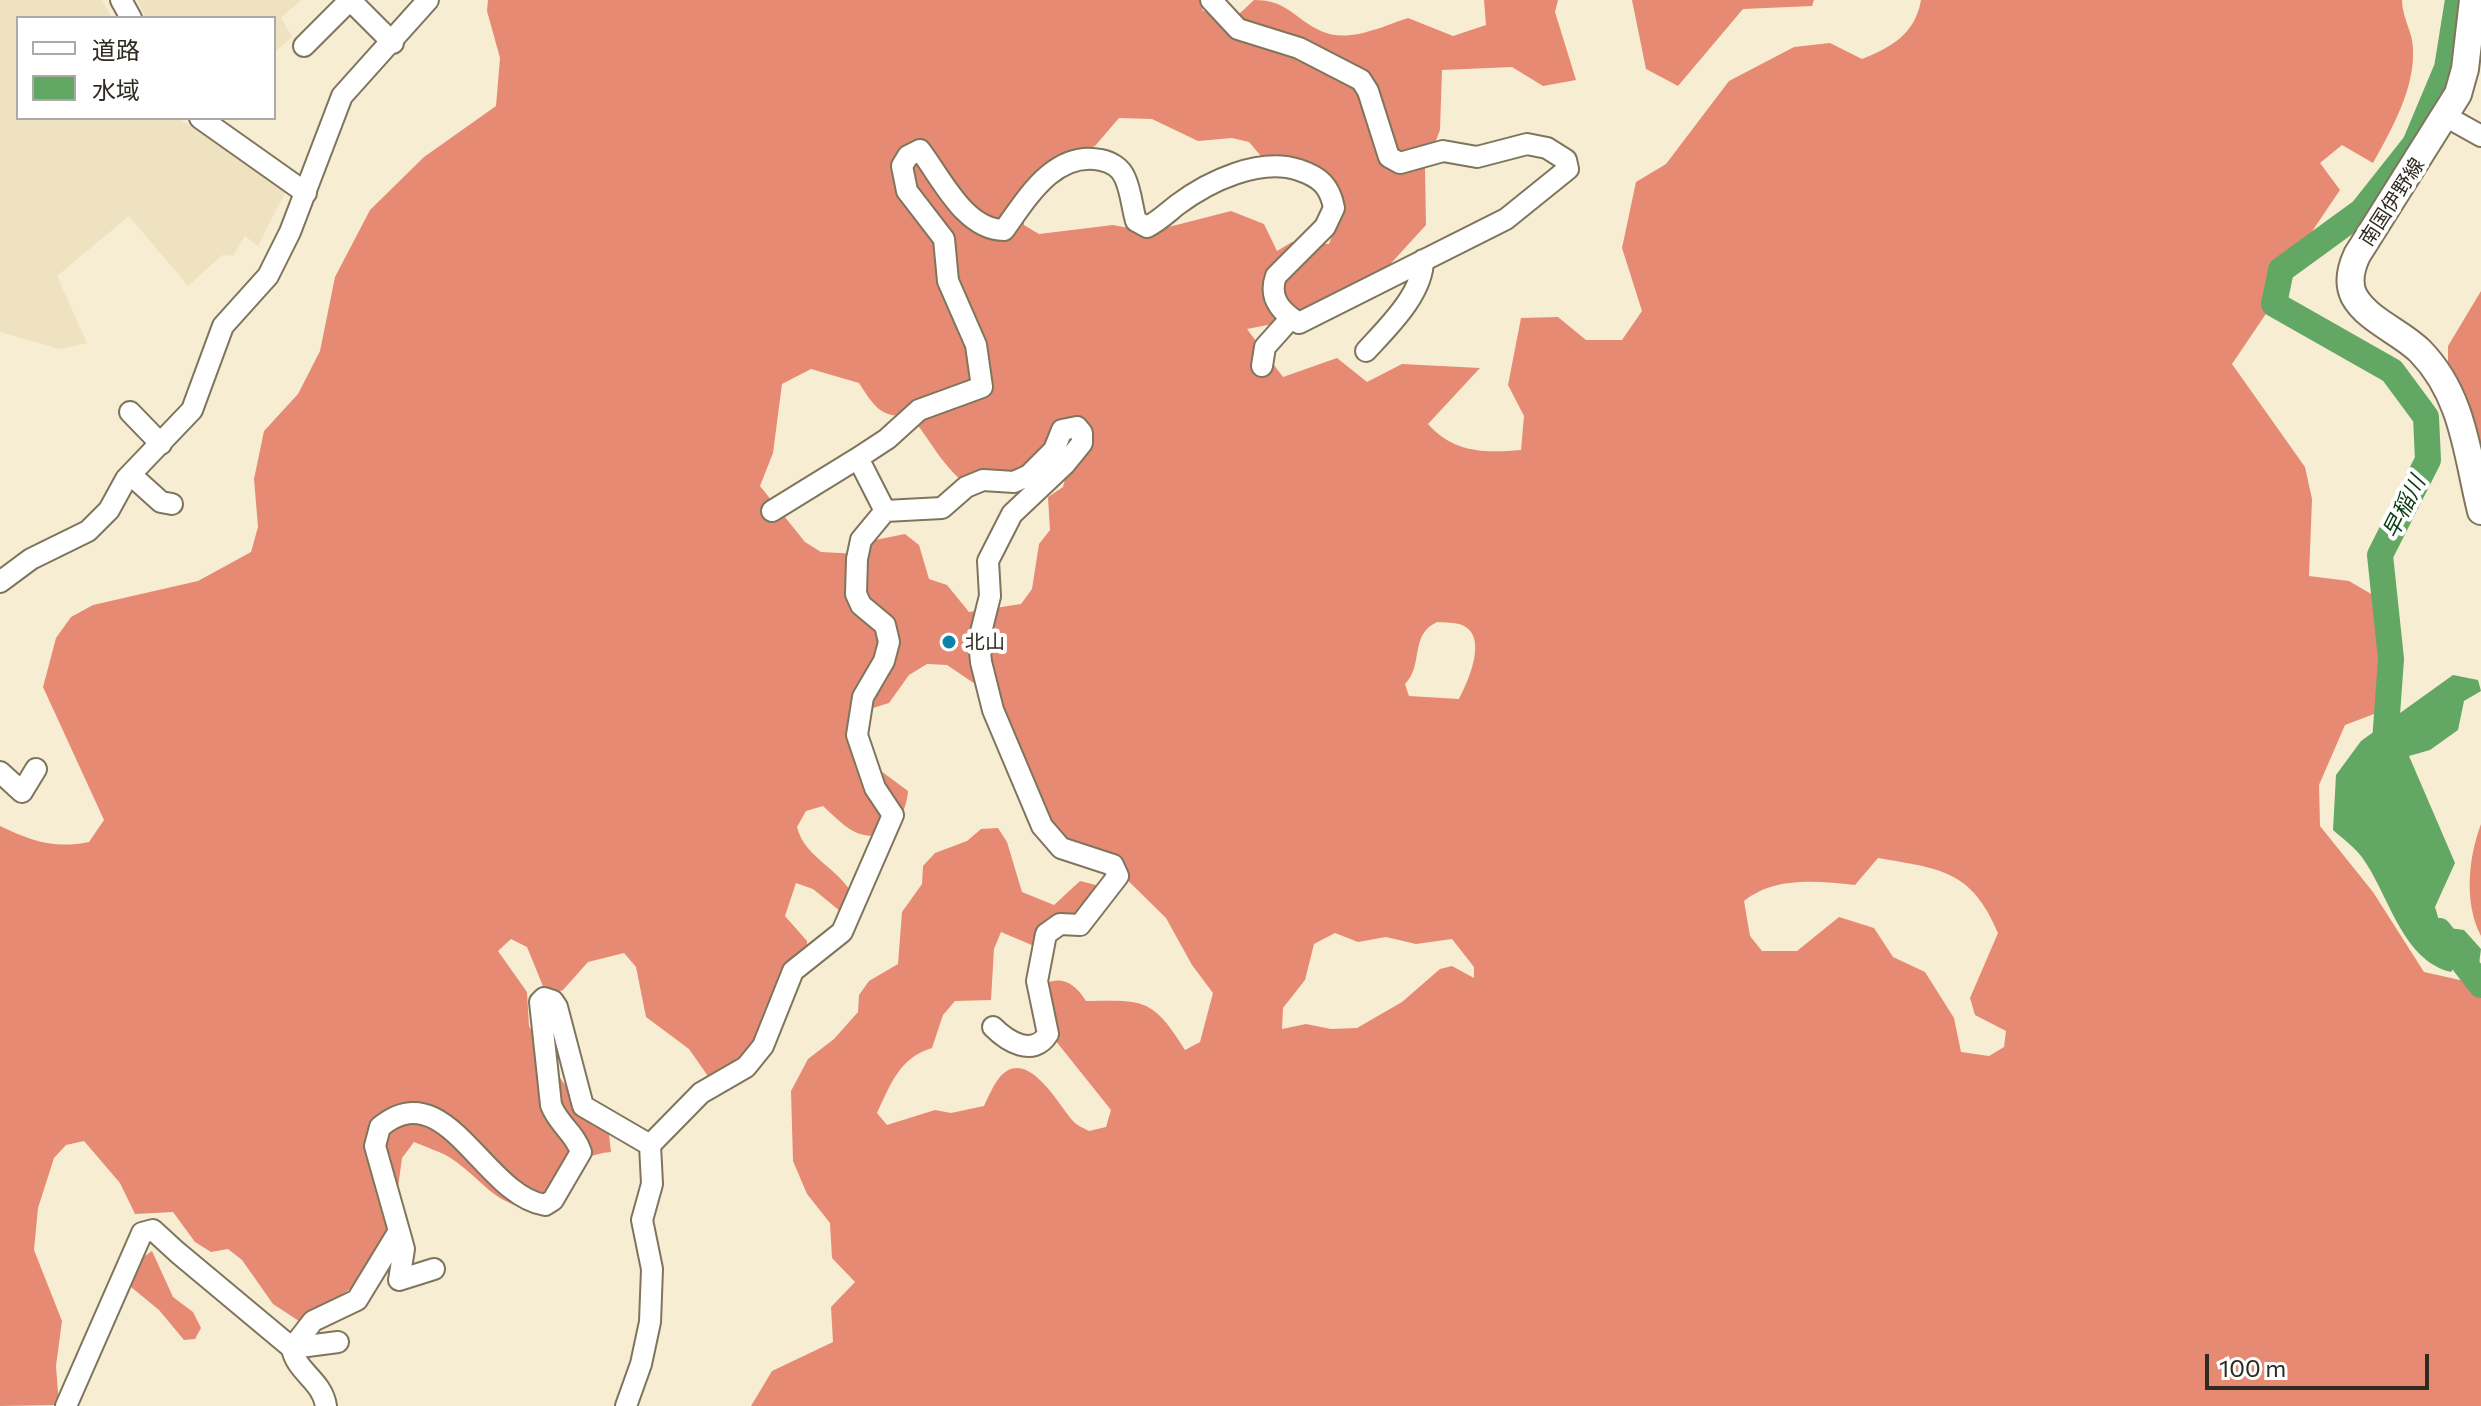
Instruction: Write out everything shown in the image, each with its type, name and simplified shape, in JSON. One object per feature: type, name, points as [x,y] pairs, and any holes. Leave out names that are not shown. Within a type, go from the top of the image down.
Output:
[{"type":"main road","name":"南国伊野線","points":[[2473,0],[2465,69],[2447,117],[2357,255],[2351,269],[2351,288],[2368,312],[2402,335],[2431,363],[2452,400],[2469,442],[2481,511]]},
{"type":"street","points":[[304,46],[350,0],[393,43]]},
{"type":"street","points":[[0,582],[31,559],[88,531],[109,510],[131,475],[192,410],[223,326],[268,276],[306,193],[342,96],[393,43],[428,0]]},
{"type":"street","points":[[772,511],[887,439],[919,410],[982,387],[976,345],[948,281],[944,239],[907,191],[902,166],[908,156],[920,150],[970,217],[989,230],[1004,230],[1039,183],[1058,167],[1090,158],[1111,162],[1125,175],[1136,221],[1147,227],[1219,182],[1261,165],[1285,165],[1316,176],[1331,191],[1334,208],[1325,227],[1276,276],[1272,286],[1273,296],[1299,323],[1506,219],[1568,169],[1566,160],[1547,148],[1527,144],[1477,157],[1443,151],[1400,163],[1389,157],[1368,91],[1361,80],[1299,48],[1238,29],[1221,15],[1211,0]]},
{"type":"street","points":[[2447,117],[2481,136]]},
{"type":"street","points":[[203,120],[306,193]]},
{"type":"street","points":[[1366,351],[1401,310],[1420,275],[1423,260]]},
{"type":"street","points":[[1262,366],[1265,347],[1291,318]]},
{"type":"street","points":[[130,412],[161,444]]},
{"type":"street","points":[[626,1406],[641,1364],[650,1322],[652,1269],[642,1220],[652,1184],[650,1145],[701,1093],[746,1067],[763,1046],[793,971],[842,932],[859,901],[879,841],[893,815],[875,788],[857,735],[863,697],[884,661],[889,642],[885,625],[861,605],[856,594],[861,540],[885,511],[942,508],[966,487],[983,480],[1014,482],[1044,463],[1062,430],[1077,427],[1082,433],[1082,443],[1065,464],[1012,514],[988,561],[990,596],[979,640],[981,662],[993,710],[1042,826],[1061,848],[1113,865],[1118,876],[1080,925],[1060,924],[1046,934],[1037,981],[1048,1034],[1044,1041],[1032,1046],[1008,1042],[993,1027]]},
{"type":"street","points":[[858,458],[885,511]]},
{"type":"street","points":[[131,475],[156,499],[172,504]]},
{"type":"street","points":[[0,772],[22,792],[36,769]]},
{"type":"street","points":[[434,1269],[399,1280],[404,1249],[375,1146],[380,1127],[409,1111],[433,1116],[448,1126],[489,1170],[532,1203],[545,1205],[553,1200],[581,1152],[578,1141],[556,1119],[551,1105],[540,1002],[544,998],[553,1001],[557,1007],[583,1106],[650,1145]]},
{"type":"street","points":[[66,1406],[139,1239],[147,1231],[161,1235],[177,1252],[292,1348],[294,1361],[320,1386],[326,1406]]},
{"type":"street","points":[[292,1348],[313,1321],[357,1300],[399,1231]]},
{"type":"street","points":[[292,1348],[338,1342]]},
{"type":"shaded area","points":[[0,0],[102,0],[111,16],[16,16],[16,120],[181,120],[286,191],[258,246],[245,236],[233,256],[222,255],[188,286],[129,216],[57,276],[87,343],[60,349],[0,332]]},
{"type":"shaded area","points":[[137,0],[301,0],[281,18],[292,37],[276,51],[276,16],[145,16]]},
{"type":"shaded area","points":[[488,0],[1200,0],[1203,11],[1238,15],[1254,0],[1283,6],[1311,26],[1331,35],[1354,35],[1408,18],[1453,36],[1486,25],[1484,0],[1558,0],[1555,12],[1576,80],[1543,86],[1512,67],[1442,70],[1440,130],[1425,169],[1426,225],[1362,295],[1319,315],[1247,329],[1283,377],[1337,358],[1367,382],[1402,364],[1480,368],[1428,424],[1459,446],[1494,451],[1521,450],[1524,416],[1508,385],[1521,318],[1558,317],[1586,340],[1622,340],[1642,311],[1622,248],[1636,182],[1666,164],[1729,81],[1794,47],[1830,43],[1862,59],[1883,50],[1908,30],[1921,0],[2402,0],[2413,43],[2413,64],[2406,94],[2394,123],[2373,163],[2342,145],[2320,163],[2340,190],[2313,230],[2299,265],[2232,364],[2305,467],[2312,499],[2309,576],[2349,581],[2373,595],[2377,628],[2397,666],[2374,714],[2345,725],[2319,785],[2320,826],[2373,892],[2424,972],[2469,982],[2481,979],[2481,1406],[751,1406],[772,1371],[833,1342],[831,1307],[855,1282],[832,1258],[830,1223],[807,1194],[793,1161],[791,1091],[808,1059],[834,1039],[858,1012],[859,995],[869,981],[898,964],[902,912],[922,884],[923,866],[935,853],[967,841],[981,829],[998,828],[1007,842],[1022,892],[1054,905],[1080,881],[1096,885],[1103,900],[1083,928],[1034,946],[1001,932],[994,949],[991,1000],[955,1001],[943,1015],[932,1048],[911,1058],[897,1073],[887,1092],[877,1113],[887,1125],[935,1110],[951,1113],[984,1106],[999,1078],[1010,1069],[1020,1068],[1041,1081],[1076,1124],[1089,1131],[1106,1127],[1111,1110],[1031,1010],[1031,992],[1047,983],[1061,981],[1074,987],[1086,1001],[1134,1002],[1145,1006],[1164,1020],[1185,1050],[1200,1042],[1213,993],[1192,965],[1166,918],[1104,857],[1056,839],[993,696],[947,665],[927,664],[909,675],[889,703],[873,708],[863,723],[881,771],[908,791],[898,821],[883,833],[864,835],[849,829],[823,806],[806,811],[797,827],[808,849],[844,882],[856,904],[840,911],[813,889],[796,883],[785,916],[807,941],[807,959],[768,1002],[751,1058],[710,1079],[689,1049],[646,1017],[636,967],[624,953],[588,962],[563,990],[547,996],[527,947],[511,939],[498,951],[527,992],[529,1026],[545,1057],[566,1086],[607,1117],[611,1152],[586,1158],[568,1171],[539,1211],[498,1197],[449,1157],[414,1142],[402,1158],[388,1262],[302,1323],[273,1304],[242,1260],[228,1249],[211,1252],[195,1242],[173,1212],[135,1214],[120,1183],[84,1141],[66,1145],[54,1158],[38,1208],[34,1250],[62,1321],[56,1366],[59,1405],[0,1406],[0,826],[22,836],[64,845],[89,842],[104,820],[43,687],[56,638],[71,617],[93,605],[198,581],[251,552],[258,527],[254,479],[264,431],[298,394],[320,351],[335,277],[370,210],[424,157],[496,106],[500,58],[487,11]],"holes":[[[1119,118],[1152,119],[1198,141],[1232,138],[1249,142],[1271,168],[1318,185],[1340,213],[1329,244],[1292,242],[1277,251],[1264,224],[1231,211],[1149,232],[1113,225],[1039,234],[1024,225],[1023,189],[1047,164],[1095,146]],[[811,369],[859,383],[885,413],[910,415],[949,468],[978,490],[1010,492],[1053,462],[1067,471],[1063,487],[1048,497],[1050,530],[1039,544],[1032,589],[1021,604],[969,612],[947,585],[929,579],[919,545],[905,534],[870,541],[858,554],[821,552],[805,542],[760,486],[773,453],[782,384]],[[1437,622],[1459,624],[1470,631],[1474,639],[1474,660],[1459,699],[1409,696],[1405,684],[1411,676],[1420,642],[1428,628]],[[1878,858],[1936,870],[1965,884],[1988,912],[1998,933],[1970,998],[1975,1015],[2006,1031],[2004,1047],[1989,1056],[1961,1052],[1954,1018],[1925,972],[1893,957],[1874,928],[1839,917],[1797,951],[1762,951],[1750,936],[1744,901],[1769,887],[1811,882],[1855,885]],[[1335,933],[1358,942],[1386,937],[1416,944],[1452,939],[1474,967],[1474,978],[1452,966],[1440,969],[1402,1002],[1357,1028],[1331,1029],[1306,1024],[1282,1029],[1283,1008],[1305,980],[1314,944]]]},
{"type":"shaded area","points":[[1632,0],[1814,0],[1812,6],[1743,9],[1678,86],[1646,69]]},
{"type":"shaded area","points":[[2481,291],[2481,452],[2448,378],[2448,346]]},
{"type":"shaded area","points":[[2481,824],[2481,936],[2472,910],[2470,881],[2473,852]]},
{"type":"shaded area","points":[[152,1251],[173,1297],[193,1312],[201,1328],[195,1339],[184,1340],[159,1310],[131,1287],[132,1265]]},
{"type":"water","points":[[2453,675],[2478,680],[2481,691],[2464,701],[2458,730],[2430,750],[2409,756],[2455,863],[2435,907],[2441,927],[2464,930],[2481,949],[2478,972],[2459,959],[2451,972],[2434,965],[2420,954],[2408,940],[2361,856],[2333,830],[2336,775],[2361,741]]},
{"type":"waterway","name":"早稲川","points":[[2384,756],[2391,659],[2380,555],[2428,460],[2426,417],[2392,371],[2274,304],[2281,270],[2362,211],[2415,144],[2447,68],[2458,0]]},
{"type":"waterway","name":"早稲川","points":[[2439,931],[2481,985]]},
{"type":"place","name":"北山","points":[[949,642]]}]
